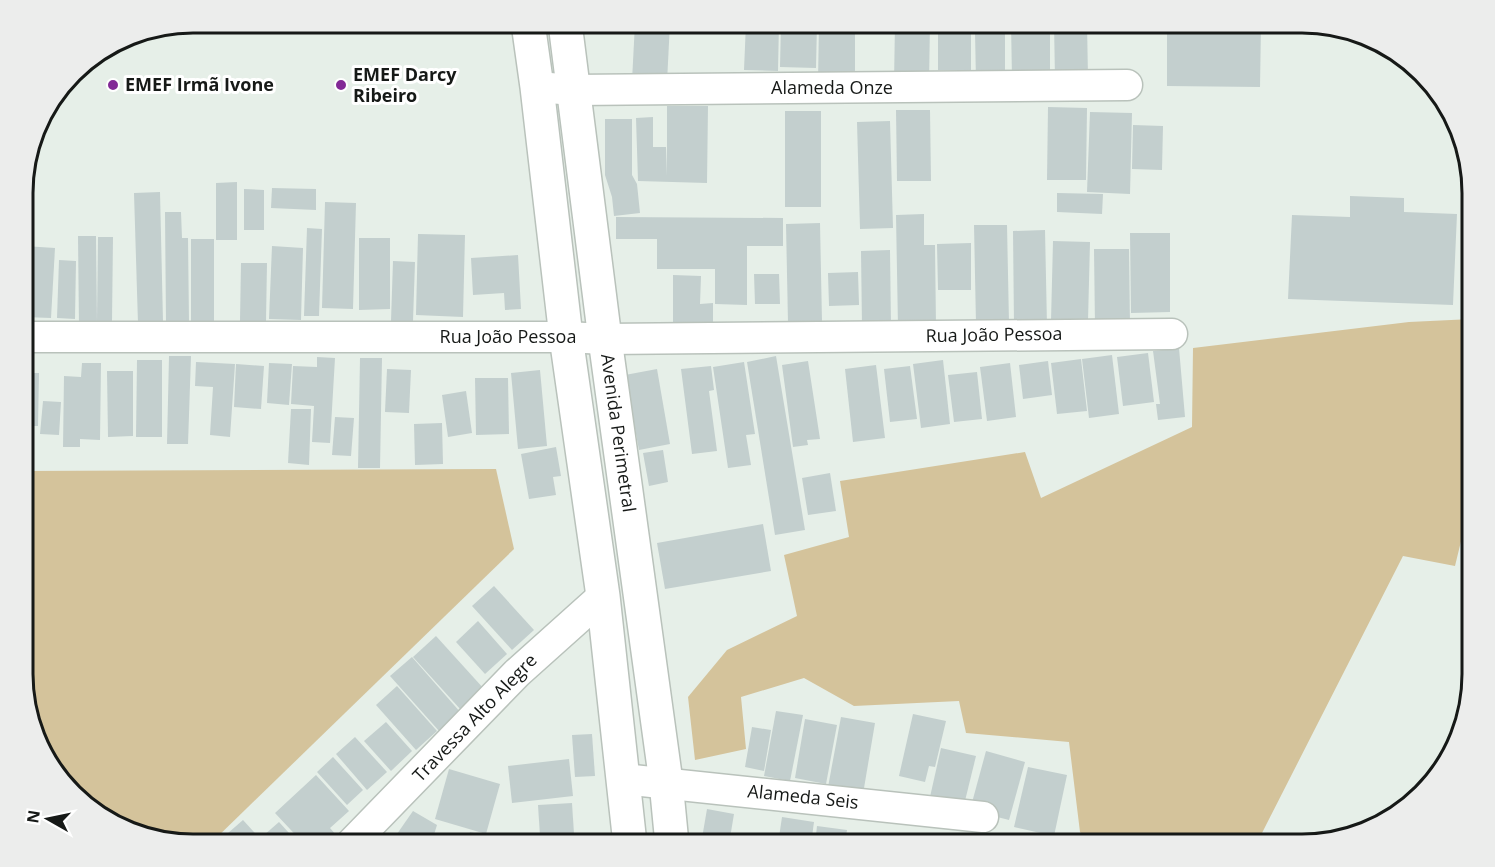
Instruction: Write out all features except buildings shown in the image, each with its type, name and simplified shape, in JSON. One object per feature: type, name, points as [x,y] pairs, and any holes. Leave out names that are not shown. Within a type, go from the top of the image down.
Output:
[{"type":"street","name":"Avenida Perimetral","points":[[530,33],[566,337],[603,596],[629,834]]},
{"type":"street","name":"Avenida Perimetral","points":[[567,33],[605,339],[666,782],[671,834]]},
{"type":"street","name":"Alameda Onze","points":[[537,87],[574,90],[1126,85]]},
{"type":"street","name":"Rua João Pessoa","points":[[33,337],[566,337],[605,339],[1172,334]]},
{"type":"street","name":"Travessa Alto Alegre","points":[[361,834],[517,673],[603,596]]},
{"type":"street","points":[[613,681],[652,678]]},
{"type":"street","name":"Alameda Seis","points":[[623,779],[983,817]]},
{"type":"shaded area","points":[[1462,319],[1462,537],[1455,566],[1403,556],[1261,834],[1082,834],[1069,742],[966,733],[959,701],[854,706],[804,678],[741,697],[746,749],[695,760],[688,697],[727,650],[797,616],[784,555],[849,537],[840,481],[1025,452],[1041,498],[1192,427],[1193,348],[1409,322]]},
{"type":"shaded area","points":[[496,469],[514,549],[220,834],[172,833],[152,829],[113,813],[96,801],[73,779],[54,754],[38,715],[33,674],[33,471]]},
{"type":"place","name":"EMEF Irmã Ivone","points":[[113,85]]},
{"type":"place","name":"EMEF Darcy Ribeiro","points":[[341,85]]}]
